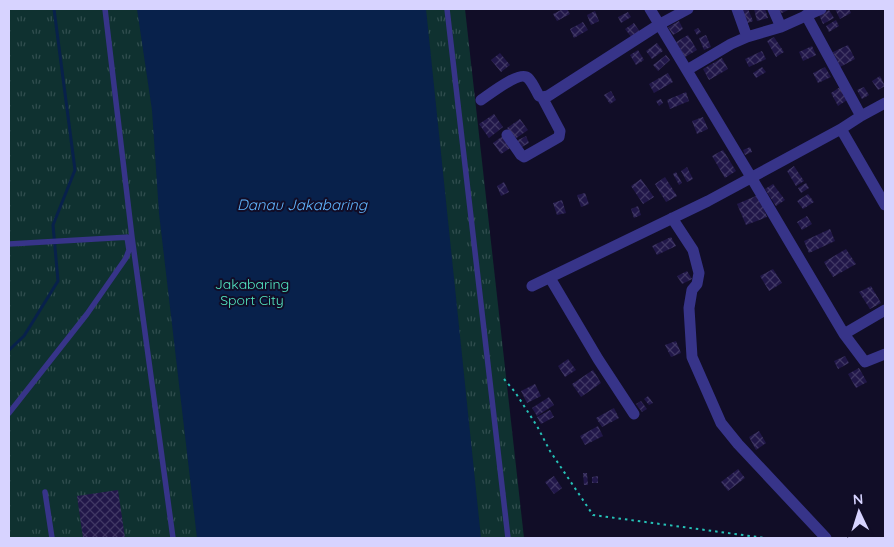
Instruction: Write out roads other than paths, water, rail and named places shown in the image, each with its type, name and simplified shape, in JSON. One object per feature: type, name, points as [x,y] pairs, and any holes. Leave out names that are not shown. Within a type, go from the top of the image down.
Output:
[{"type":"street","points":[[650,9],[844,334],[865,362],[885,354]]},
{"type":"street","points":[[542,97],[552,94],[660,24],[688,9]]},
{"type":"street","points":[[737,9],[747,37]]},
{"type":"street","points":[[773,9],[781,27]]},
{"type":"street","points":[[687,70],[731,44],[781,27],[821,9]]},
{"type":"street","points":[[806,16],[861,116]]},
{"type":"street","points":[[481,100],[514,78],[523,76],[528,78],[539,96],[542,97],[560,131],[559,138],[524,157],[521,156],[507,135]]},
{"type":"street","points":[[532,286],[708,200],[885,104]]},
{"type":"street","points":[[841,129],[885,205]]},
{"type":"street","points":[[672,218],[692,250],[699,273],[697,284],[692,290],[689,308],[692,357],[721,423],[738,444],[826,538]]},
{"type":"street","points":[[550,278],[598,359],[634,414]]},
{"type":"street","points":[[844,334],[885,310]]},
{"type":"lane","points":[[105,9],[130,237],[174,538]]},
{"type":"lane","points":[[447,9],[508,538]]},
{"type":"lane","points":[[9,244],[130,237]]},
{"type":"lane","points":[[9,414],[88,314],[126,258],[130,237]]},
{"type":"lane","points":[[45,492],[52,538]]},
{"type":"water","name":"Danau Jakabaring","points":[[137,9],[426,9],[481,538],[197,538],[159,213],[152,110]]},
{"type":"waterway","points":[[9,350],[24,336],[58,281],[53,225],[75,170],[54,9]]},
{"type":"park label","name":"Jakabaring Sport City","points":[[252,292]]}]
